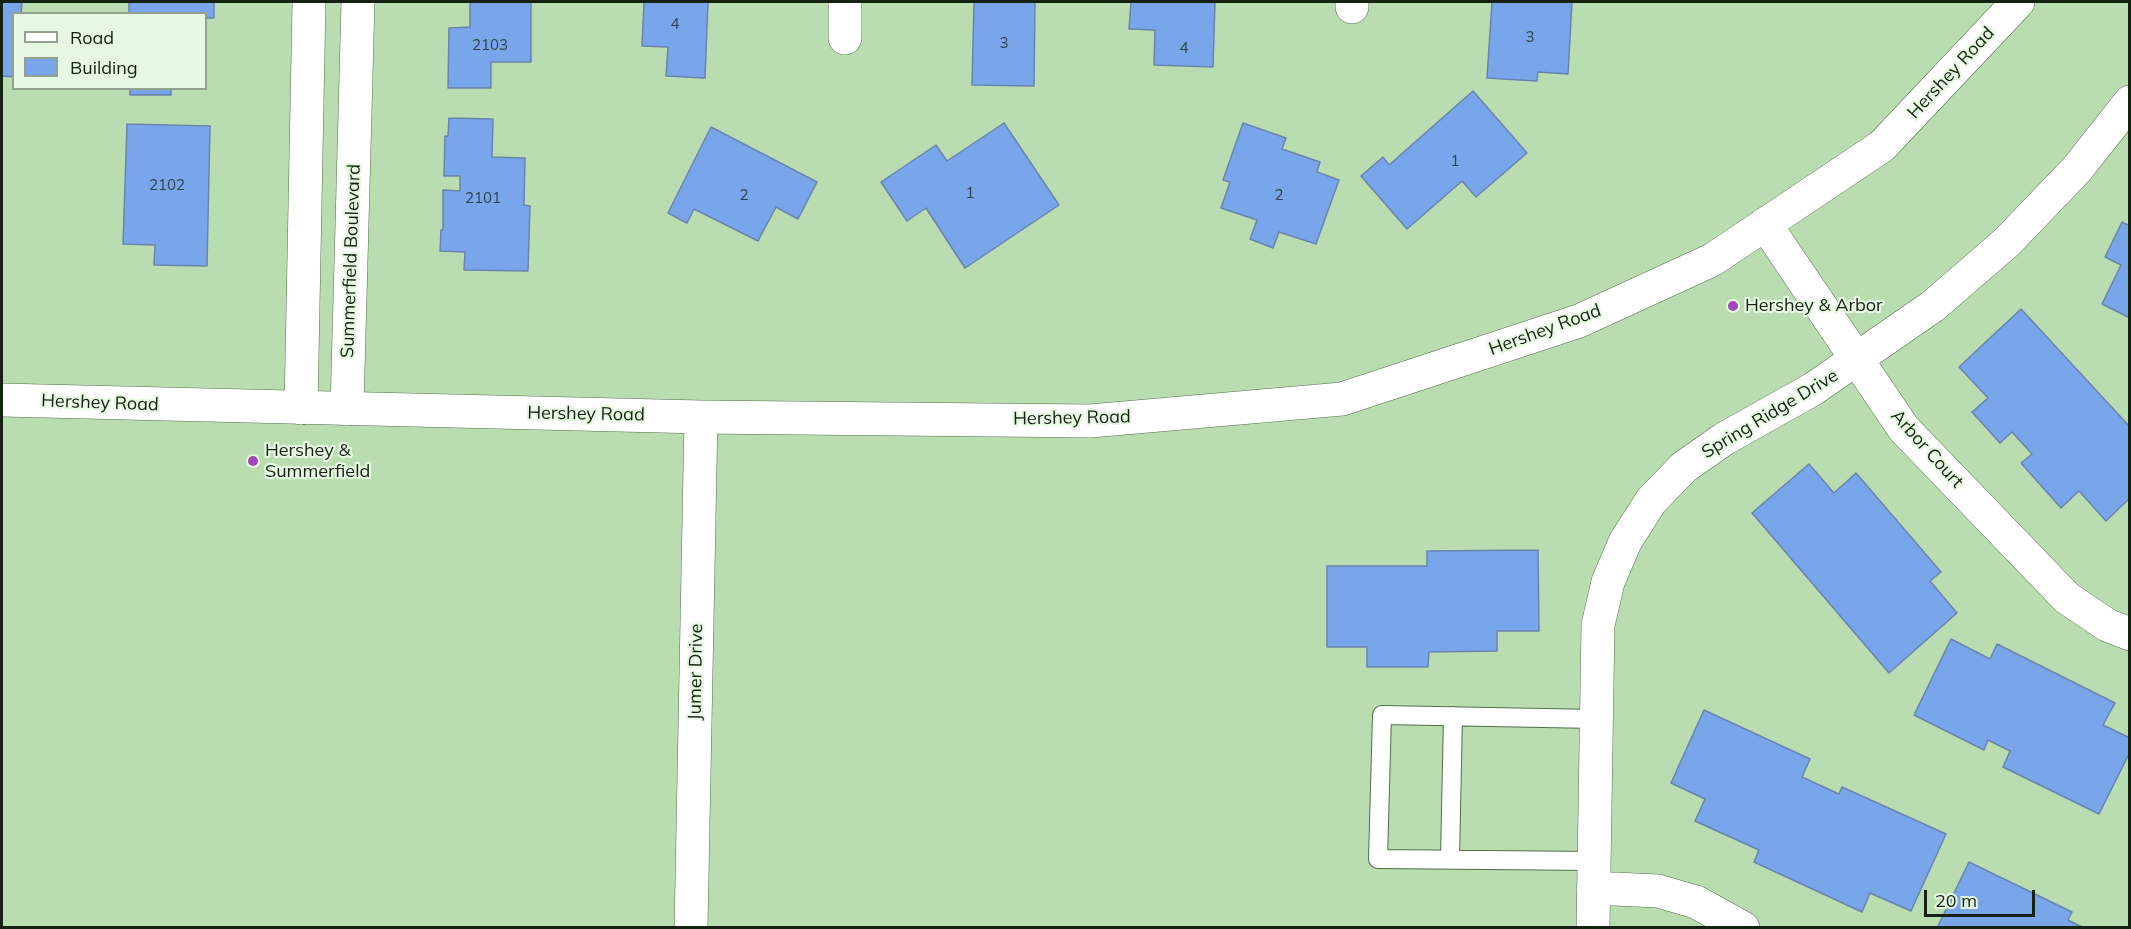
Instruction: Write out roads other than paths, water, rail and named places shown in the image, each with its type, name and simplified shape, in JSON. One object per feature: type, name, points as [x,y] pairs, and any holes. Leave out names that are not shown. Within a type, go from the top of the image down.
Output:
[{"type":"street","points":[[301,408],[309,2]]},
{"type":"street","name":"Summerfield Boulevard","points":[[347,409],[358,2]]},
{"type":"street","points":[[845,2],[845,38]]},
{"type":"street","name":"Hershey Road","points":[[2,400],[700,417],[1090,421],[1342,399],[1579,321],[1712,260],[1882,146],[2018,2]]},
{"type":"street","name":"Spring Ridge Drive","points":[[1593,927],[1598,625],[1608,582],[1625,542],[1651,501],[1684,467],[1724,439],[1857,361],[1933,306],[2007,242],[2077,169],[2130,102]]},
{"type":"street","points":[[307,113],[355,113]]},
{"type":"street","name":"Arbor Court","points":[[1765,224],[1904,429],[2067,598],[2107,625],[2130,634]]},
{"type":"street","name":"Jumer Drive","points":[[691,927],[700,417]]},
{"type":"street","points":[[1594,874],[1696,902],[1743,927]]},
{"type":"lane","points":[[1594,874],[1450,859],[1378,859],[1382,715],[1597,719]]},
{"type":"lane","points":[[1450,859],[1454,716]]},
{"type":"place","name":"Hershey & Arbor","points":[[1733,306]]},
{"type":"place","name":"Hershey & Summerfield","points":[[253,461]]}]
